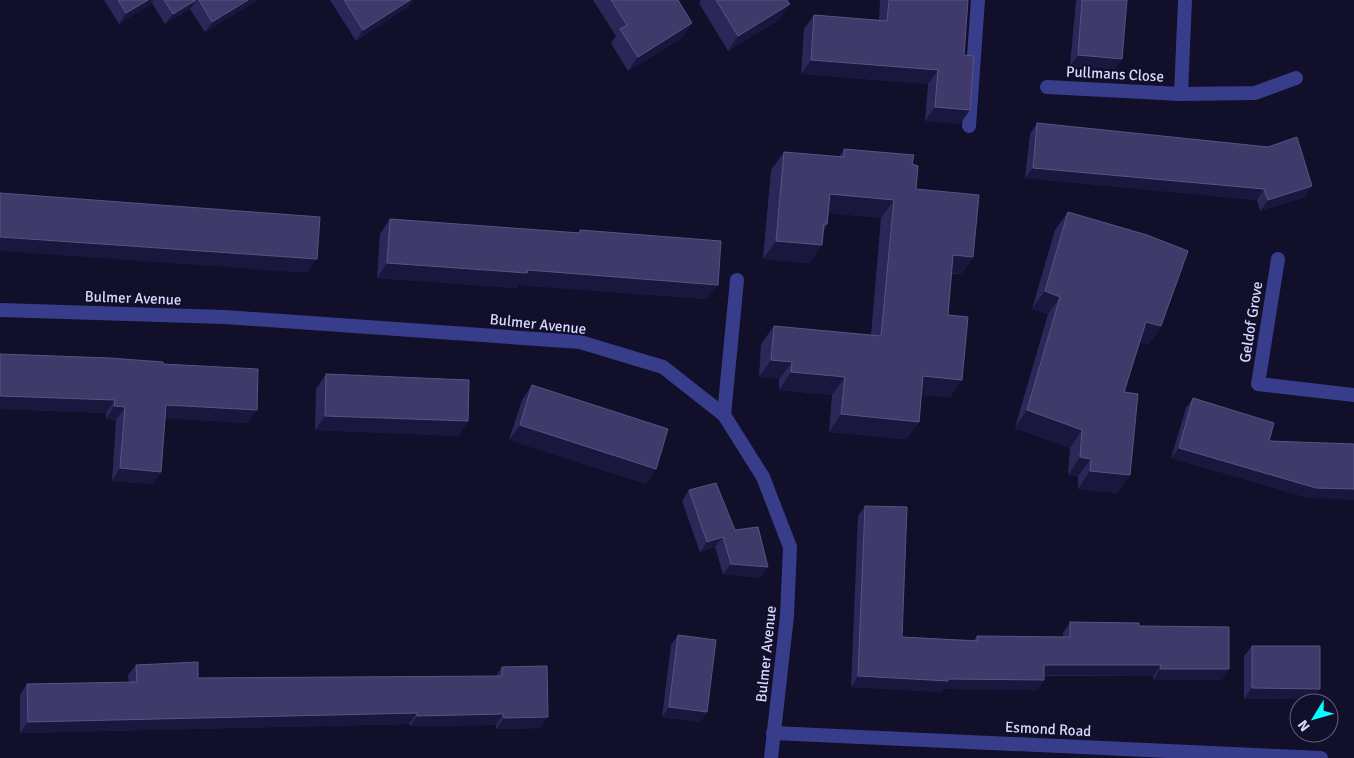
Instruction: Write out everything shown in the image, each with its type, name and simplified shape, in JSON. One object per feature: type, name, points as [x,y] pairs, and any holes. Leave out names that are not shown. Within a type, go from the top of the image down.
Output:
[{"type":"street","points":[[969,126],[978,0]]},
{"type":"street","name":"Pullmans Close","points":[[1181,94],[1185,0]]},
{"type":"street","name":"Pullmans Close","points":[[1047,87],[1181,94],[1255,93],[1296,78]]},
{"type":"street","name":"Geldof Grove","points":[[1278,259],[1258,384],[1354,395]]},
{"type":"street","points":[[724,415],[737,280]]},
{"type":"street","name":"Bulmer Avenue","points":[[0,310],[224,317],[580,342],[663,367],[724,415],[763,477],[790,547],[788,616],[771,758]]},
{"type":"street","name":"Esmond Road","points":[[773,733],[1321,758]]},
{"type":"building","points":[[118,0],[148,0],[126,13]]},
{"type":"building","points":[[164,0],[196,0],[173,14]]},
{"type":"building","points":[[199,0],[248,0],[212,22]]},
{"type":"building","points":[[344,0],[410,0],[363,30]]},
{"type":"building","points":[[611,0],[678,0],[692,23],[638,57],[620,29],[627,25]]},
{"type":"building","points":[[716,0],[787,0],[790,4],[738,36]]},
{"type":"building","points":[[889,0],[968,0],[964,55],[974,56],[970,110],[935,107],[938,70],[811,60],[814,15],[887,21]]},
{"type":"building","points":[[1082,0],[1127,0],[1122,59],[1078,55]]},
{"type":"building","points":[[1037,123],[1268,147],[1297,137],[1312,186],[1268,200],[1264,189],[1033,168]]},
{"type":"building","points":[[844,149],[914,155],[912,164],[918,166],[916,189],[979,195],[973,257],[953,255],[948,315],[968,317],[962,380],[923,376],[919,422],[841,414],[845,377],[791,372],[792,362],[771,360],[774,326],[881,336],[894,200],[830,194],[827,224],[824,224],[822,245],[776,241],[784,152],[844,157]]},
{"type":"building","points":[[0,193],[320,217],[317,259],[0,237]]},
{"type":"building","points":[[1068,212],[1147,235],[1188,251],[1161,326],[1146,322],[1124,392],[1138,394],[1130,475],[1090,471],[1091,459],[1080,457],[1082,430],[1027,410],[1060,297],[1045,291]]},
{"type":"building","points":[[390,219],[580,233],[580,230],[721,241],[718,285],[528,270],[527,273],[387,263]]},
{"type":"building","points":[[0,354],[110,358],[163,362],[163,364],[258,369],[257,410],[166,405],[161,472],[120,468],[125,407],[114,406],[115,400],[0,396]]},
{"type":"building","points":[[326,374],[469,380],[468,421],[325,416]]},
{"type":"building","points":[[532,385],[668,429],[656,469],[520,425]]},
{"type":"building","points":[[1193,398],[1274,423],[1269,441],[1354,444],[1354,489],[1316,488],[1179,448]]},
{"type":"building","points":[[716,483],[735,530],[758,527],[768,567],[731,564],[723,537],[707,542],[689,490]]},
{"type":"building","points":[[865,506],[907,507],[902,637],[977,641],[977,636],[1070,637],[1070,622],[1139,623],[1139,626],[1229,627],[1229,669],[1160,669],[1161,665],[1044,665],[1044,680],[948,679],[948,681],[858,676]]},
{"type":"building","points":[[678,635],[716,640],[707,712],[669,707]]},
{"type":"building","points":[[1252,646],[1320,646],[1320,689],[1252,688]]},
{"type":"building","points":[[198,662],[198,678],[502,676],[502,667],[547,666],[548,717],[504,718],[503,714],[417,716],[417,713],[28,722],[27,684],[137,682],[136,665]]}]
